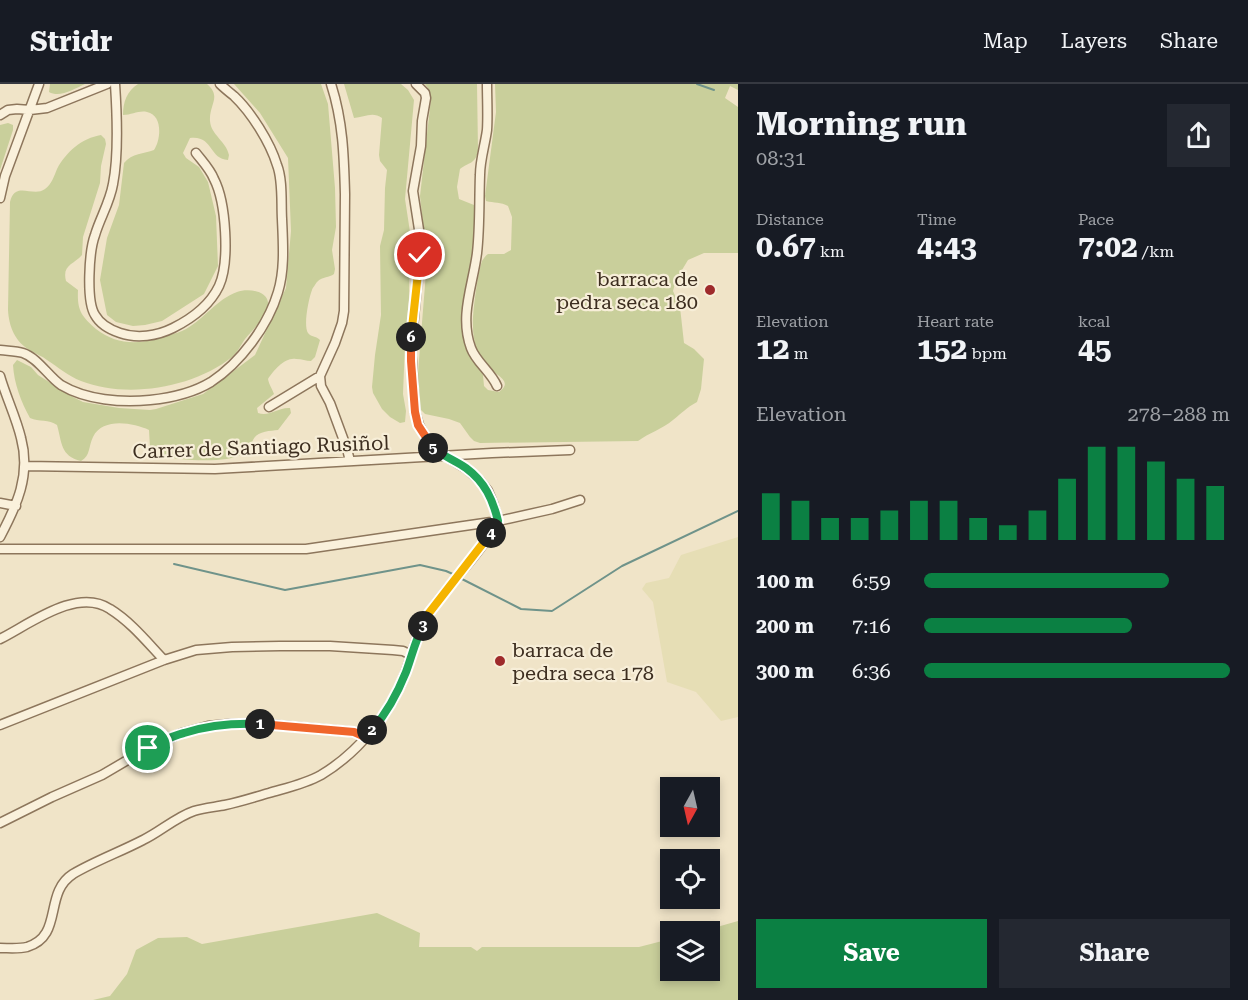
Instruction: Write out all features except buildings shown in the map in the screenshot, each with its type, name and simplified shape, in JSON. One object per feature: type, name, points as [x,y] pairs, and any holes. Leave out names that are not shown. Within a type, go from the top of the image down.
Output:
[{"type":"street","points":[[0,198],[5,176],[39,84]]},
{"type":"street","points":[[0,115],[8,110],[47,108],[107,84]]},
{"type":"street","points":[[115,84],[116,158],[113,184],[91,249],[90,300],[94,314],[99,320],[119,333],[150,336],[165,332],[185,322],[198,312],[211,299],[219,286],[224,272],[223,212],[214,178],[196,153]]},
{"type":"street","points":[[0,350],[23,353],[53,379],[71,390],[103,399],[130,401],[170,397],[191,392],[211,382],[246,350],[267,319],[281,279],[282,231],[279,168],[274,155],[244,107],[220,84]]},
{"type":"street","points":[[331,84],[338,105],[343,140],[344,311],[335,343],[320,376],[321,386],[333,412],[350,461]]},
{"type":"street","points":[[0,948],[25,948],[42,939],[50,927],[58,892],[73,874],[142,840],[183,816],[280,790],[319,776],[347,756],[382,718],[406,672],[429,613],[488,538],[498,521],[493,503],[480,481],[467,469],[434,449],[418,425],[415,412],[411,337],[420,236],[413,191],[426,98],[425,93],[416,84]]},
{"type":"street","points":[[487,84],[487,129],[480,177],[480,224],[466,321],[471,350],[493,376],[497,386]]},
{"type":"street","points":[[0,375],[21,437],[25,466],[16,506],[0,537]]},
{"type":"street","points":[[269,407],[320,376]]},
{"type":"street","name":"Carrer de Santiago Rusiñol","points":[[25,466],[215,469],[570,450]]},
{"type":"street","points":[[0,549],[306,549],[498,521],[580,500]]},
{"type":"street","points":[[0,503],[16,506]]},
{"type":"street","points":[[0,639],[49,612],[67,605],[81,602],[93,603],[109,608],[134,628],[164,660]]},
{"type":"street","points":[[0,725],[164,660],[196,650],[232,647],[330,646],[403,651],[411,655]]},
{"type":"street","points":[[0,823],[102,775],[148,748],[182,733],[208,726],[229,723],[264,724],[354,732],[365,737]]},
{"type":"shaded area","points":[[738,537],[738,717],[721,721],[696,692],[667,682],[653,602],[642,589],[646,583],[669,578],[681,555]]},
{"type":"green space","points":[[50,84],[85,84],[67,92],[53,94],[49,92]]},
{"type":"green space","points":[[138,84],[207,84],[214,93],[210,115],[211,126],[229,155],[228,160],[222,159],[207,143],[197,138],[190,138],[183,153],[199,167],[208,182],[216,216],[218,266],[204,294],[162,321],[133,326],[116,322],[107,315],[100,280],[107,238],[119,205],[124,163],[134,156],[154,150],[158,140],[158,123],[152,114],[141,112],[123,115],[126,97]]},
{"type":"green space","points":[[234,84],[321,84],[328,104],[335,188],[336,227],[332,250],[335,269],[334,274],[317,282],[309,299],[306,318],[308,333],[320,340],[315,357],[311,361],[288,360],[270,375],[268,379],[274,394],[257,408],[258,413],[266,414],[290,408],[291,413],[278,430],[257,435],[243,454],[214,460],[159,456],[150,448],[149,430],[119,423],[104,426],[93,437],[86,456],[81,461],[74,459],[63,448],[57,425],[30,418],[15,379],[13,365],[17,360],[83,402],[119,408],[156,409],[203,394],[255,355],[286,288],[291,231],[288,158],[260,113]]},
{"type":"green space","points":[[344,84],[401,84],[414,100],[405,199],[410,232],[409,298],[403,394],[406,411],[405,422],[400,423],[382,409],[372,387],[381,315],[380,246],[384,230],[387,170],[380,161],[379,155],[382,118],[372,115],[354,118]]},
{"type":"green space","points":[[425,84],[477,84],[478,150],[474,160],[460,169],[457,187],[459,199],[474,205],[476,211],[470,279],[461,317],[466,345],[483,375],[484,386],[488,390],[499,392],[505,384],[504,381],[482,360],[475,344],[473,327],[473,313],[482,261],[488,254],[504,254],[511,250],[512,217],[508,206],[486,201],[485,196],[496,112],[495,84],[738,84],[738,90],[730,86],[725,98],[738,107],[738,253],[704,253],[688,260],[676,280],[673,291],[680,307],[684,343],[704,359],[701,389],[697,402],[669,423],[638,441],[480,443],[470,437],[460,423],[425,414],[421,410],[417,385],[427,260],[420,196],[431,99]]},
{"type":"green space","points":[[8,123],[13,125],[13,130],[0,170],[0,125]]},
{"type":"green space","points":[[101,135],[106,144],[100,183],[83,237],[82,255],[67,268],[65,276],[66,281],[78,290],[78,303],[83,316],[96,329],[113,339],[141,342],[184,330],[223,299],[237,292],[257,291],[262,293],[268,301],[265,314],[234,355],[216,368],[179,383],[139,389],[119,389],[81,381],[25,347],[11,328],[8,310],[12,195],[20,191],[35,192],[45,189],[70,152],[87,139]]},
{"type":"green space","points":[[377,913],[420,933],[419,947],[471,947],[477,951],[482,947],[639,947],[660,942],[660,981],[720,981],[720,926],[738,921],[738,1000],[93,1000],[110,996],[127,974],[136,950],[158,938],[187,937],[202,944]]},
{"type":"waterway","points":[[697,84],[714,90]]},
{"type":"waterway","points":[[460,578],[521,609],[552,611],[622,566],[738,511]]},
{"type":"waterway","points":[[174,564],[285,590],[420,565],[455,575]]},
{"type":"place","name":"barraca de pedra seca 180","points":[[710,290]]},
{"type":"place","name":"barraca de pedra seca 178","points":[[500,661]]},
{"type":"route","points":[[148,748],[182,733],[229,723],[354,732],[365,737],[374,729],[390,704],[406,672],[413,648],[429,613],[488,538],[498,521],[493,503],[480,481],[467,469],[434,449],[418,425],[415,412],[411,348],[420,255]]}]
